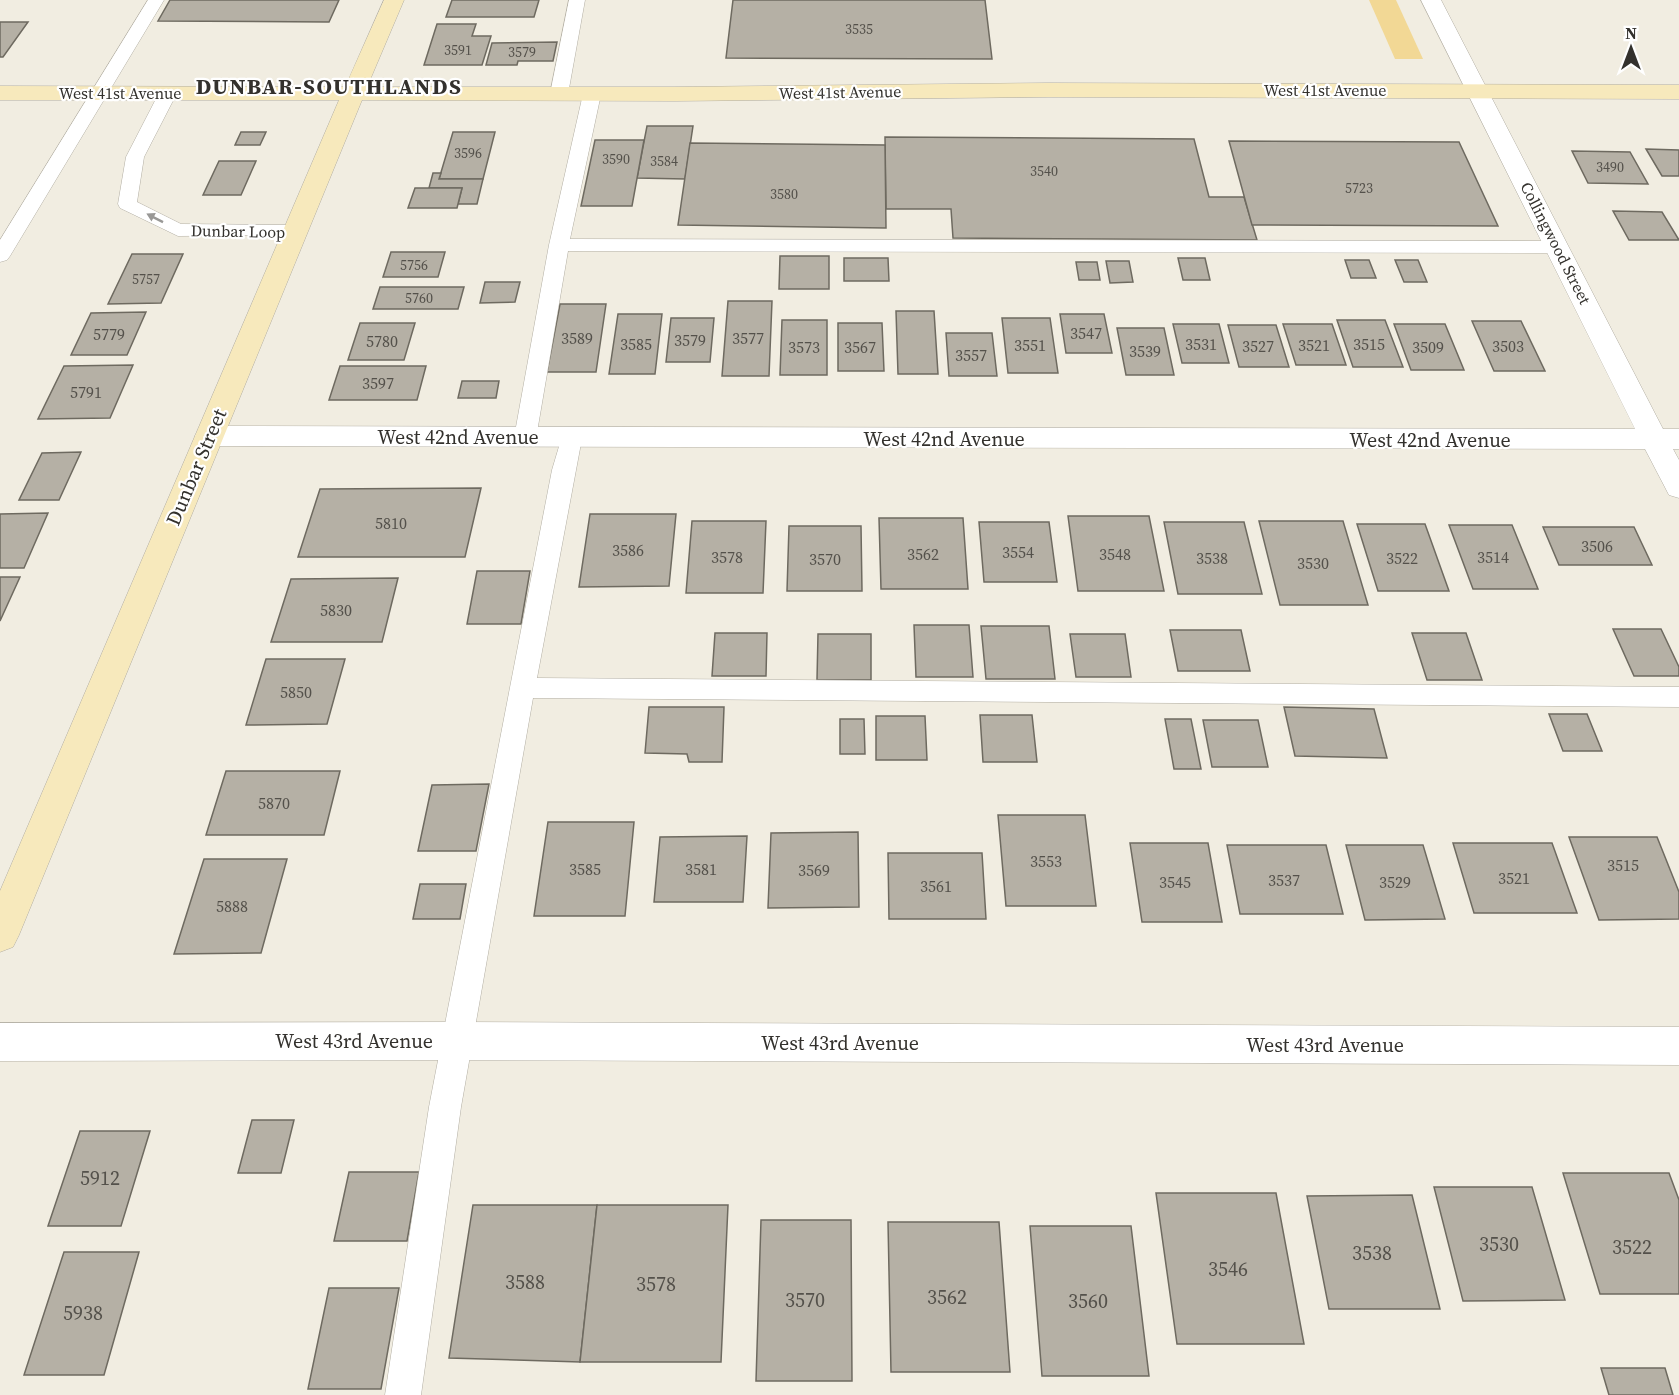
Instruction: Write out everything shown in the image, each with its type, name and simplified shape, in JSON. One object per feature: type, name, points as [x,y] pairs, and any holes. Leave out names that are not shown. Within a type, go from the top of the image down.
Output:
[{"type":"main road","name":"Dunbar Street","points":[[0,935],[294,231],[394,0]]},
{"type":"main road","name":"West 41st Avenue","points":[[0,93],[592,94],[1048,90],[1679,92]]},
{"type":"street","name":"Collingwood Street","points":[[1431,0],[1558,247],[1667,439],[1679,488]]},
{"type":"street","name":"West 42nd Avenue","points":[[209,436],[1667,439]]},
{"type":"street","name":"West 43rd Avenue","points":[[0,1042],[456,1041],[1679,1046]]},
{"type":"lane","points":[[0,256],[156,0]]},
{"type":"lane","points":[[559,94],[577,0]]},
{"type":"lane","name":"Dunbar Loop","points":[[168,93],[135,157],[127,204],[178,230],[294,231]]},
{"type":"lane","points":[[525,438],[559,245],[592,94]]},
{"type":"lane","points":[[559,245],[1558,247]]},
{"type":"lane","points":[[403,1395],[456,1041],[524,688],[563,470],[571,438]]},
{"type":"lane","points":[[524,688],[1679,697]]},
{"type":"shaded area","points":[[1369,0],[1396,0],[1423,59],[1395,59]]},
{"type":"building","points":[[170,0],[339,0],[329,22],[158,21]]},
{"type":"building","points":[[452,0],[539,0],[534,17],[446,17]]},
{"type":"building","points":[[733,0],[985,0],[992,59],[726,58]]},
{"type":"building","points":[[0,22],[28,22],[3,57],[0,57]]},
{"type":"building","points":[[437,24],[476,24],[472,36],[491,36],[482,65],[424,65]]},
{"type":"building","points":[[557,42],[553,61],[518,61],[517,65],[486,65],[492,43]]},
{"type":"building","points":[[647,126],[693,126],[685,179],[637,178]]},
{"type":"building","points":[[241,132],[266,132],[260,145],[235,145]]},
{"type":"building","points":[[453,132],[495,132],[483,179],[439,179]]},
{"type":"building","points":[[885,137],[1194,139],[1209,197],[1244,197],[1257,240],[953,238],[951,209],[886,209]]},
{"type":"building","points":[[595,140],[644,140],[632,206],[581,206]]},
{"type":"building","points":[[1229,141],[1459,142],[1498,226],[1252,225]]},
{"type":"building","points":[[690,143],[885,145],[886,228],[678,225]]},
{"type":"building","points":[[1646,149],[1679,150],[1679,176],[1662,176]]},
{"type":"building","points":[[1572,151],[1630,152],[1648,184],[1588,183]]},
{"type":"building","points":[[219,161],[256,161],[241,195],[203,195]]},
{"type":"building","points":[[433,173],[441,173],[439,179],[483,179],[477,204],[458,204],[462,188],[429,188]]},
{"type":"building","points":[[415,188],[462,188],[457,208],[408,208]]},
{"type":"building","points":[[1613,211],[1662,212],[1679,240],[1629,240]]},
{"type":"building","points":[[391,252],[445,252],[438,277],[383,277]]},
{"type":"building","points":[[132,254],[183,254],[161,303],[108,304]]},
{"type":"building","points":[[780,256],[829,256],[829,289],[779,289]]},
{"type":"building","points":[[844,258],[888,258],[889,281],[844,281]]},
{"type":"building","points":[[1178,258],[1205,258],[1210,280],[1183,280]]},
{"type":"building","points":[[1345,260],[1369,260],[1376,278],[1351,278]]},
{"type":"building","points":[[1395,260],[1418,260],[1427,282],[1404,282]]},
{"type":"building","points":[[1106,261],[1129,261],[1133,282],[1110,283]]},
{"type":"building","points":[[1076,262],[1097,262],[1100,280],[1079,280]]},
{"type":"building","points":[[485,282],[520,282],[515,302],[480,303]]},
{"type":"building","points":[[380,287],[464,287],[458,309],[373,309]]},
{"type":"building","points":[[728,301],[772,301],[769,376],[722,376]]},
{"type":"building","points":[[560,304],[606,304],[596,372],[547,372]]},
{"type":"building","points":[[896,311],[934,311],[938,374],[898,374]]},
{"type":"building","points":[[146,312],[127,355],[71,355],[91,313]]},
{"type":"building","points":[[618,314],[662,314],[655,374],[609,374]]},
{"type":"building","points":[[1060,314],[1104,314],[1112,353],[1066,353]]},
{"type":"building","points":[[671,318],[714,318],[710,362],[666,362]]},
{"type":"building","points":[[1002,318],[1050,318],[1058,373],[1008,373]]},
{"type":"building","points":[[782,320],[827,320],[827,375],[780,375]]},
{"type":"building","points":[[1337,320],[1385,320],[1403,367],[1353,367]]},
{"type":"building","points":[[1472,321],[1521,321],[1545,371],[1494,371]]},
{"type":"building","points":[[360,323],[415,323],[404,360],[348,360]]},
{"type":"building","points":[[838,323],[882,323],[884,371],[838,371]]},
{"type":"building","points":[[1173,324],[1219,324],[1229,363],[1182,363]]},
{"type":"building","points":[[1283,324],[1332,324],[1346,365],[1296,365]]},
{"type":"building","points":[[1394,324],[1445,324],[1464,370],[1411,370]]},
{"type":"building","points":[[1228,325],[1276,325],[1289,367],[1239,367]]},
{"type":"building","points":[[1117,328],[1164,328],[1174,375],[1126,375]]},
{"type":"building","points":[[946,333],[992,333],[997,376],[949,376]]},
{"type":"building","points":[[133,365],[110,418],[38,419],[64,366]]},
{"type":"building","points":[[340,366],[426,366],[417,400],[329,400]]},
{"type":"building","points":[[462,381],[499,381],[496,398],[458,398]]},
{"type":"building","points":[[81,452],[59,500],[19,500],[42,453]]},
{"type":"building","points":[[481,488],[465,557],[298,557],[320,489]]},
{"type":"building","points":[[48,513],[24,568],[0,568],[0,514]]},
{"type":"building","points":[[590,514],[676,514],[669,586],[579,587]]},
{"type":"building","points":[[1068,516],[1149,516],[1164,591],[1078,591]]},
{"type":"building","points":[[879,518],[963,518],[968,589],[881,589]]},
{"type":"building","points":[[692,521],[766,521],[763,593],[686,593]]},
{"type":"building","points":[[1259,521],[1343,521],[1368,605],[1280,605]]},
{"type":"building","points":[[979,522],[1049,522],[1057,582],[984,582]]},
{"type":"building","points":[[1164,522],[1244,522],[1262,594],[1178,594]]},
{"type":"building","points":[[1357,524],[1425,524],[1449,591],[1378,591]]},
{"type":"building","points":[[1449,525],[1512,525],[1538,589],[1473,589]]},
{"type":"building","points":[[789,526],[861,526],[862,591],[787,591]]},
{"type":"building","points":[[1543,527],[1634,527],[1652,565],[1559,565]]},
{"type":"building","points":[[477,571],[530,571],[521,624],[467,624]]},
{"type":"building","points":[[0,577],[20,577],[0,621]]},
{"type":"building","points":[[398,578],[382,642],[271,642],[291,579]]},
{"type":"building","points":[[914,625],[969,625],[973,677],[916,677]]},
{"type":"building","points":[[981,626],[1049,626],[1055,679],[986,679]]},
{"type":"building","points":[[1613,629],[1661,629],[1679,667],[1679,676],[1634,676]]},
{"type":"building","points":[[1170,630],[1241,630],[1250,671],[1178,671]]},
{"type":"building","points":[[715,633],[767,633],[766,676],[712,676]]},
{"type":"building","points":[[1412,633],[1466,633],[1482,680],[1427,680]]},
{"type":"building","points":[[818,634],[871,634],[871,680],[817,680]]},
{"type":"building","points":[[1070,634],[1125,634],[1131,677],[1076,677]]},
{"type":"building","points":[[266,659],[345,659],[327,724],[246,725]]},
{"type":"building","points":[[649,707],[724,707],[722,762],[689,762],[687,754],[645,753]]},
{"type":"building","points":[[1284,707],[1374,709],[1387,758],[1295,756]]},
{"type":"building","points":[[1549,714],[1587,714],[1602,751],[1563,751]]},
{"type":"building","points":[[980,715],[1032,715],[1037,762],[983,762]]},
{"type":"building","points":[[876,716],[925,716],[927,760],[876,760]]},
{"type":"building","points":[[840,719],[864,719],[865,754],[840,754]]},
{"type":"building","points":[[1165,719],[1191,719],[1201,769],[1174,769]]},
{"type":"building","points":[[1203,720],[1258,720],[1268,767],[1212,767]]},
{"type":"building","points":[[226,771],[340,771],[324,835],[206,835]]},
{"type":"building","points":[[489,784],[476,851],[418,851],[432,785]]},
{"type":"building","points":[[998,815],[1085,815],[1096,906],[1006,906]]},
{"type":"building","points":[[548,822],[634,822],[625,916],[534,916]]},
{"type":"building","points":[[858,832],[859,907],[768,908],[771,833]]},
{"type":"building","points":[[747,836],[743,902],[654,902],[660,837]]},
{"type":"building","points":[[1569,837],[1657,837],[1679,892],[1679,919],[1599,920]]},
{"type":"building","points":[[1130,843],[1208,843],[1222,922],[1142,922]]},
{"type":"building","points":[[1453,843],[1552,843],[1577,913],[1474,913]]},
{"type":"building","points":[[1227,845],[1326,845],[1343,914],[1240,914]]},
{"type":"building","points":[[1346,845],[1423,845],[1445,919],[1365,920]]},
{"type":"building","points":[[888,853],[982,853],[986,919],[889,919]]},
{"type":"building","points":[[204,859],[287,859],[261,953],[174,954]]},
{"type":"building","points":[[420,884],[466,884],[460,919],[413,919]]},
{"type":"building","points":[[252,1120],[294,1120],[281,1173],[238,1173]]},
{"type":"building","points":[[80,1131],[150,1131],[121,1226],[48,1226]]},
{"type":"building","points":[[349,1172],[419,1172],[407,1241],[334,1241]]},
{"type":"building","points":[[1563,1173],[1669,1173],[1679,1200],[1679,1294],[1600,1294]]},
{"type":"building","points":[[1434,1187],[1532,1187],[1565,1300],[1463,1301]]},
{"type":"building","points":[[1156,1193],[1276,1193],[1304,1344],[1177,1344]]},
{"type":"building","points":[[1412,1195],[1440,1309],[1329,1309],[1307,1196]]},
{"type":"building","points":[[473,1205],[597,1205],[580,1362],[449,1358]]},
{"type":"building","points":[[597,1205],[728,1205],[721,1362],[580,1362]]},
{"type":"building","points":[[761,1220],[851,1220],[852,1381],[756,1381]]},
{"type":"building","points":[[888,1222],[999,1222],[1010,1372],[891,1372]]},
{"type":"building","points":[[1030,1226],[1131,1226],[1149,1376],[1042,1376]]},
{"type":"building","points":[[64,1252],[139,1252],[104,1375],[24,1375]]},
{"type":"building","points":[[329,1288],[399,1288],[381,1389],[308,1389]]},
{"type":"building","points":[[1601,1368],[1665,1368],[1673,1395],[1609,1395]]},
{"type":"district","name":"DUNBAR-SOUTHLANDS","points":[[329,86]]}]
